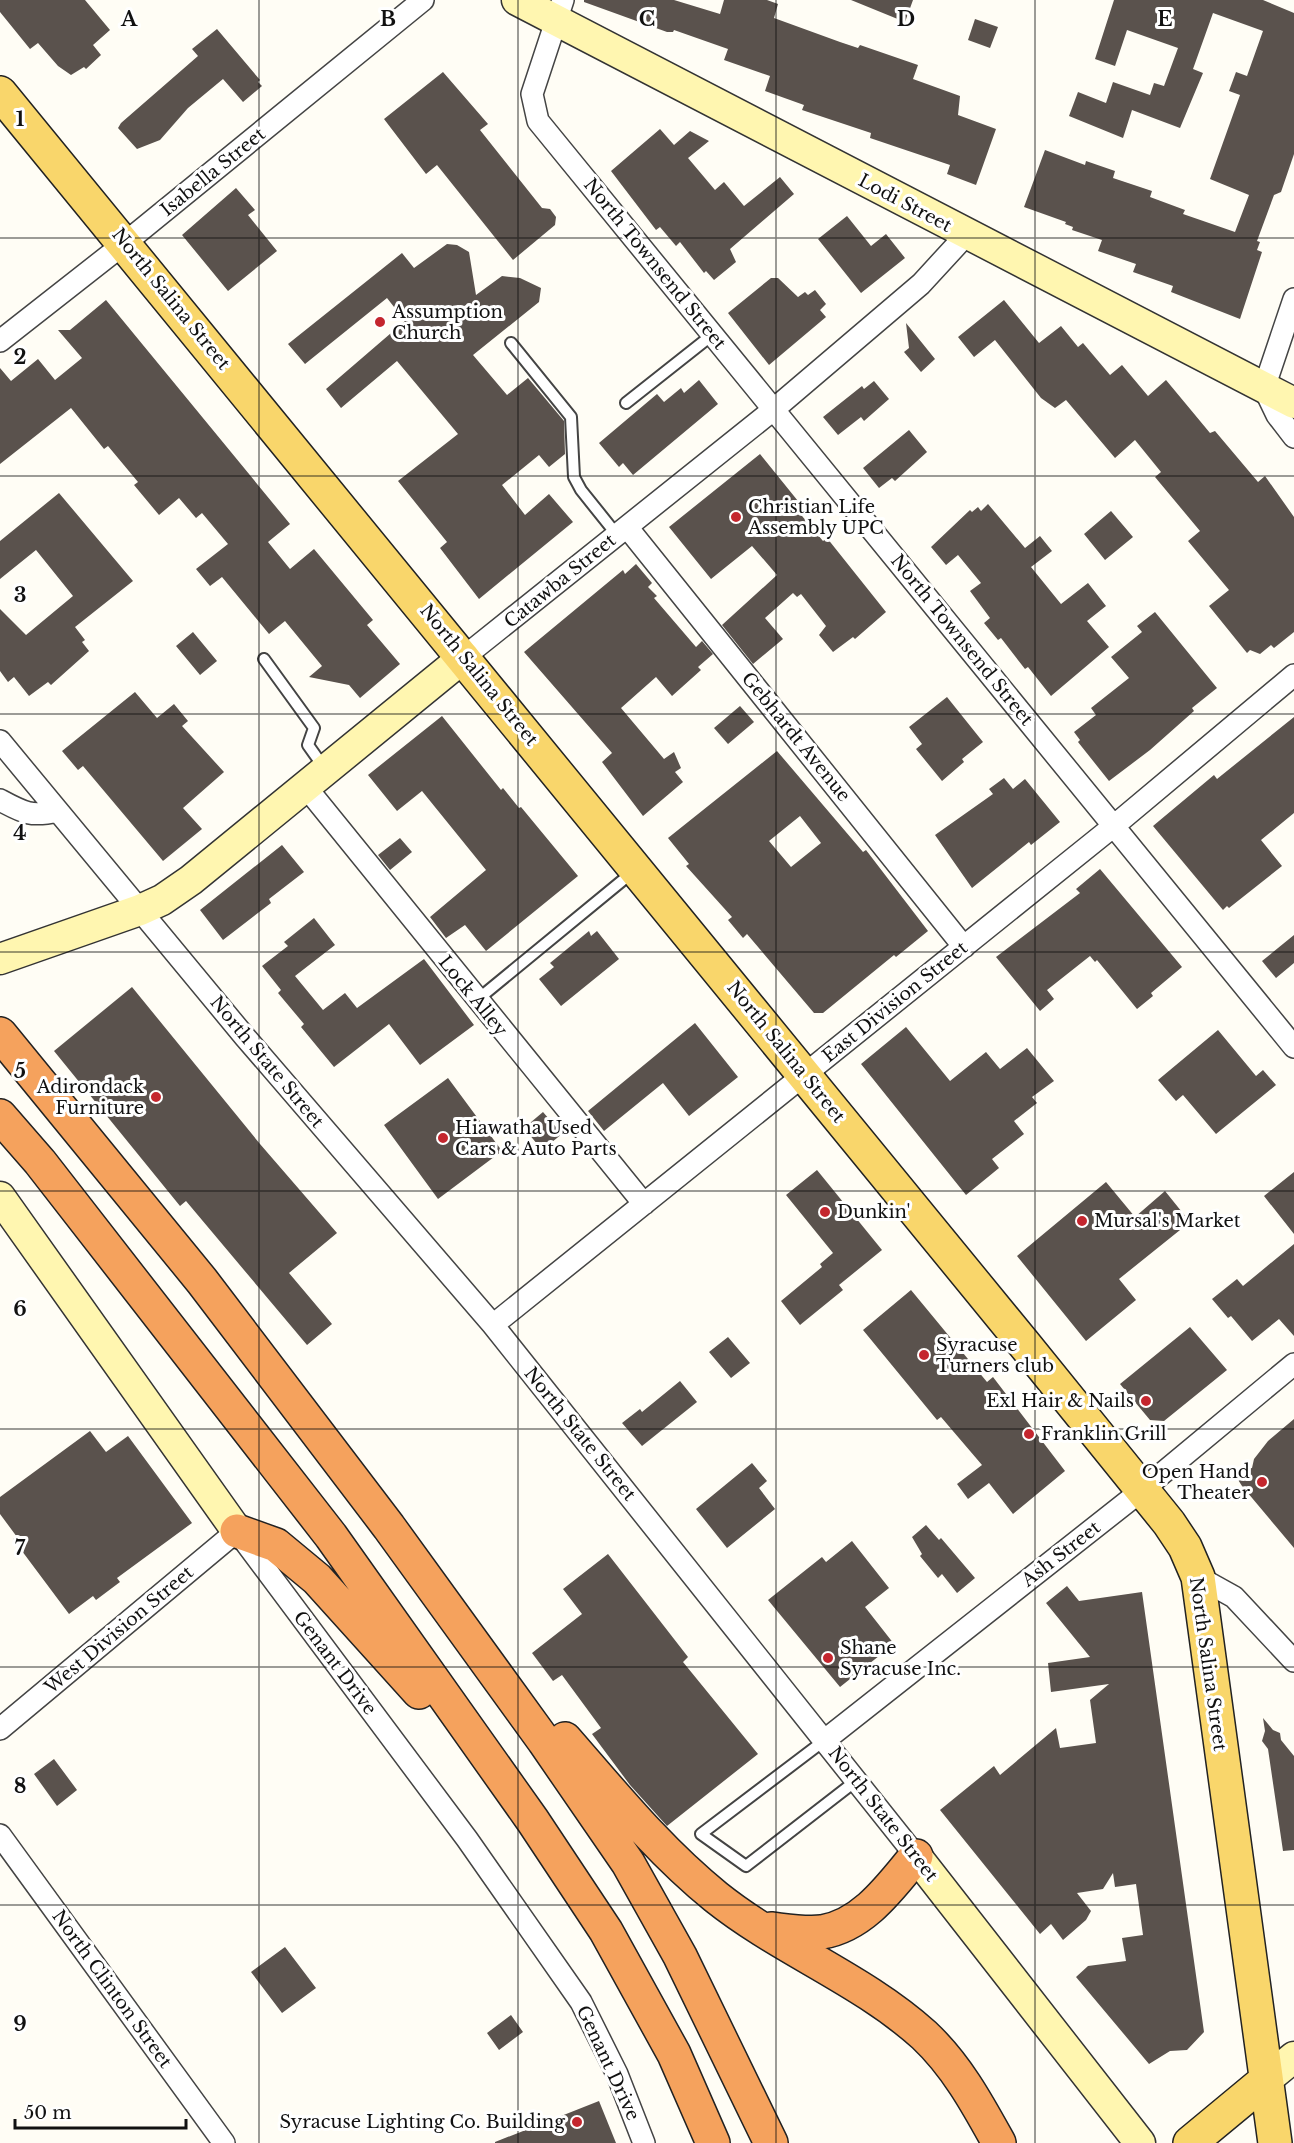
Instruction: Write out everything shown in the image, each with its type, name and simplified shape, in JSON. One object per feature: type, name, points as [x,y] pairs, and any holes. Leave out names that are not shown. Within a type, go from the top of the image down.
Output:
[{"type":"highway","points":[[0,1034],[202,1281],[444,1602],[544,1741],[628,1863],[680,1956],[771,2143]]},
{"type":"highway","points":[[0,1116],[40,1162],[331,1536],[533,1821],[606,1931],[674,2054],[713,2143]]},
{"type":"highway","points":[[237,1531],[276,1545],[317,1579],[533,1821]]},
{"type":"highway","points":[[444,1602],[664,1852],[717,1898],[762,1928],[858,1985],[924,2036],[959,2075],[999,2143]]},
{"type":"highway","points":[[762,1928],[801,1933],[838,1928],[876,1903],[916,1856]]},
{"type":"main road","name":"North Salina Street","points":[[0,93],[464,657],[1180,1539],[1198,1577],[1275,2143]]},
{"type":"main road","points":[[1190,2143],[1266,2080]]},
{"type":"street","name":"Isabella Street","points":[[0,341],[125,243],[423,0]]},
{"type":"street","name":"Lodi Street","points":[[517,0],[560,10],[966,235],[1294,403]]},
{"type":"street","name":"North Townsend Street","points":[[560,10],[532,94],[538,120],[1294,1047]]},
{"type":"street","name":"Catawba Street","points":[[0,959],[140,910],[162,900],[191,879],[773,410],[921,284],[966,235]]},
{"type":"street","points":[[1294,299],[1263,388],[1277,415],[1294,437]]},
{"type":"street","name":"Gebhardt Avenue","points":[[622,531],[964,947]]},
{"type":"street","name":"East Division Street","points":[[493,1325],[1115,825],[1294,675]]},
{"type":"street","name":"North State Street","points":[[0,741],[245,1037],[493,1325],[857,1780],[1140,2143]]},
{"type":"street","name":"Lock Alley","points":[[315,778],[476,1000],[644,1204]]},
{"type":"street","points":[[0,800],[25,814],[39,816],[58,811]]},
{"type":"street","name":"Genant Drive","points":[[0,1197],[237,1531],[467,1839],[581,2002],[617,2074],[644,2143]]},
{"type":"street","name":"Ash Street","points":[[825,1740],[1141,1491],[1294,1364]]},
{"type":"street","name":"West Division Street","points":[[0,1729],[237,1531]]},
{"type":"street","points":[[1198,1577],[1234,1597],[1294,1662]]},
{"type":"street","name":"North Clinton Street","points":[[0,1835],[224,2143]]},
{"type":"street","points":[[1266,2080],[1294,2057]]},
{"type":"lane","points":[[626,403],[712,335]]},
{"type":"lane","points":[[511,343],[571,417],[574,477],[581,490],[622,531]]},
{"type":"lane","points":[[264,659],[314,728],[308,745],[315,778]]},
{"type":"lane","points":[[476,1000],[636,869]]},
{"type":"lane","points":[[825,1740],[701,1834],[746,1866],[857,1780]]},
{"type":"building","points":[[0,0],[85,0],[110,30],[93,45],[101,55],[86,69],[84,67],[71,75],[58,66],[38,43],[30,49],[0,12]]},
{"type":"building","points":[[584,0],[674,0],[720,14],[724,0],[767,0],[778,4],[774,18],[858,48],[860,45],[918,65],[913,79],[960,96],[958,115],[996,129],[976,185],[947,174],[950,165],[870,138],[871,133],[802,110],[804,105],[765,91],[770,76],[724,60],[728,49],[674,30],[667,32],[584,2]]},
{"type":"building","points":[[851,0],[913,0],[905,22]]},
{"type":"building","points":[[1114,0],[1263,0],[1294,13],[1294,154],[1281,192],[1274,195],[1257,241],[1260,242],[1257,250],[1262,252],[1240,319],[1171,292],[1173,286],[1133,272],[1136,264],[1098,251],[1102,240],[1072,230],[1073,227],[1065,224],[1066,222],[1024,207],[1045,150],[1085,165],[1086,161],[1115,171],[1113,178],[1152,191],[1150,197],[1185,210],[1183,214],[1235,232],[1249,195],[1210,179],[1240,95],[1229,91],[1236,72],[1247,76],[1263,31],[1213,13],[1193,69],[1203,73],[1180,128],[1132,110],[1123,138],[1069,116],[1078,92],[1106,103],[1113,82],[1150,95],[1154,83],[1164,86],[1178,48],[1127,30],[1115,66],[1095,59]]},
{"type":"building","points":[[975,19],[998,27],[990,48],[968,40]]},
{"type":"building","points":[[217,29],[260,80],[258,82],[262,86],[243,102],[223,79],[188,108],[160,140],[137,149],[118,128],[121,123],[198,56],[192,49]]},
{"type":"building","points":[[443,72],[488,124],[480,130],[542,208],[550,209],[556,217],[555,225],[513,260],[437,165],[426,174],[384,119]]},
{"type":"building","points":[[660,129],[674,145],[690,131],[709,141],[688,158],[715,190],[724,182],[744,206],[780,177],[794,194],[730,249],[736,262],[714,280],[706,271],[704,273],[680,242],[676,246],[660,227],[656,230],[611,171]]},
{"type":"building","points":[[236,188],[255,210],[248,215],[277,251],[228,291],[182,235]]},
{"type":"building","points":[[847,216],[871,246],[886,234],[905,258],[861,293],[818,239]]},
{"type":"building","points":[[447,244],[457,245],[469,252],[476,295],[502,276],[520,278],[541,288],[539,302],[473,355],[507,395],[528,378],[564,421],[565,454],[549,467],[539,455],[502,485],[525,515],[549,494],[573,522],[479,599],[440,548],[447,542],[398,481],[458,434],[397,361],[341,408],[326,389],[405,321],[387,298],[305,364],[288,344],[402,253],[414,268]]},
{"type":"building","points":[[771,278],[778,278],[798,297],[805,292],[808,295],[815,290],[826,304],[820,310],[826,317],[769,365],[728,313]]},
{"type":"building","points":[[106,300],[290,524],[268,542],[290,569],[314,549],[373,620],[367,625],[400,664],[360,698],[349,685],[309,677],[322,666],[285,621],[269,634],[222,577],[210,586],[196,569],[228,544],[202,513],[196,518],[179,498],[159,515],[134,485],[138,482],[108,446],[104,449],[71,408],[0,464],[0,368],[11,381],[38,359],[55,380],[82,358],[58,330],[70,330]]},
{"type":"building","points":[[1004,300],[1039,343],[1061,326],[1078,347],[1083,343],[1110,375],[1122,365],[1148,396],[1166,380],[1210,433],[1215,431],[1258,482],[1265,476],[1294,517],[1294,632],[1274,648],[1271,645],[1260,654],[1250,650],[1247,653],[1209,606],[1229,590],[1188,541],[1200,531],[1155,477],[1161,472],[1135,440],[1115,458],[1066,400],[1055,408],[1041,398],[995,340],[974,357],[958,337]]},
{"type":"building","points":[[906,323],[935,359],[921,372],[904,352],[909,348]]},
{"type":"building","points":[[699,380],[718,404],[633,475],[623,463],[619,467],[599,443],[657,394],[664,402],[681,388],[684,393]]},
{"type":"building","points":[[874,381],[889,399],[864,421],[861,417],[838,435],[823,417],[862,386],[864,389]]},
{"type":"building","points":[[909,430],[927,452],[895,481],[892,478],[879,488],[863,468]]},
{"type":"building","points":[[760,454],[802,506],[797,510],[823,541],[827,538],[886,612],[855,639],[853,637],[833,652],[819,635],[826,626],[801,594],[797,597],[793,593],[765,618],[783,639],[753,664],[722,625],[777,575],[752,546],[711,579],[669,527]]},
{"type":"building","points":[[59,493],[133,581],[75,627],[85,640],[82,642],[89,651],[51,685],[48,682],[29,696],[14,677],[8,682],[0,671],[0,609],[26,635],[73,596],[36,550],[0,579],[0,541]]},
{"type":"building","points":[[988,504],[1025,548],[1040,536],[1052,551],[1031,567],[1061,604],[1088,583],[1106,606],[1087,621],[1109,647],[1051,696],[1028,667],[1025,669],[1001,638],[998,640],[984,623],[990,618],[970,591],[981,583],[958,555],[946,565],[931,547],[970,510],[972,512],[978,507],[981,511]]},
{"type":"building","points":[[1111,511],[1133,537],[1105,560],[1084,534]]},
{"type":"building","points":[[636,564],[652,583],[648,587],[657,596],[654,598],[696,647],[702,641],[713,654],[698,667],[701,670],[672,696],[656,677],[621,708],[664,759],[674,752],[681,768],[675,772],[683,782],[643,816],[602,762],[612,753],[524,652],[623,570],[625,574]]},
{"type":"building","points":[[1155,612],[1217,688],[1192,708],[1194,711],[1150,750],[1109,781],[1078,742],[1080,740],[1074,732],[1096,715],[1091,708],[1129,678],[1111,657],[1142,632],[1137,626]]},
{"type":"building","points":[[193,632],[217,661],[200,675],[176,646]]},
{"type":"building","points":[[135,692],[157,718],[174,704],[188,721],[182,726],[224,772],[183,808],[202,829],[163,861],[83,766],[78,770],[62,751]]},
{"type":"building","points":[[947,697],[983,742],[962,759],[964,762],[942,781],[916,749],[922,744],[909,727]]},
{"type":"building","points":[[740,706],[754,722],[728,744],[714,728]]},
{"type":"building","points":[[442,716],[501,790],[503,788],[519,808],[521,807],[578,876],[486,951],[465,925],[446,938],[430,917],[486,870],[422,791],[397,811],[368,775]]},
{"type":"building","points":[[1294,717],[1294,813],[1261,840],[1282,866],[1229,908],[1227,906],[1223,910],[1153,826],[1214,775],[1217,779]]},
{"type":"building","points":[[777,751],[863,852],[866,850],[928,931],[896,957],[894,955],[823,1013],[814,1013],[747,934],[743,938],[728,920],[732,917],[686,866],[689,864],[668,838]],"holes":[[[800,816],[821,843],[791,867],[769,841]]]},
{"type":"building","points":[[1004,778],[1013,789],[1025,779],[1060,822],[1031,845],[1029,842],[972,888],[935,835],[993,794],[989,789]]},
{"type":"building","points":[[400,838],[412,852],[390,870],[378,855]]},
{"type":"building","points":[[282,845],[304,872],[269,899],[271,903],[223,940],[200,910]]},
{"type":"building","points":[[1100,869],[1182,967],[1151,993],[1153,996],[1137,1009],[1097,960],[1095,962],[1090,956],[1047,990],[1054,999],[1040,1011],[996,957],[1080,893],[1076,889]]},
{"type":"building","points":[[314,918],[335,945],[295,976],[323,1010],[345,993],[357,1008],[424,959],[474,1025],[420,1065],[389,1024],[334,1067],[301,1027],[304,1024],[278,993],[281,990],[262,966],[288,946],[284,942]]},
{"type":"building","points":[[589,931],[591,936],[597,931],[619,959],[561,1006],[539,979],[554,967],[550,963]]},
{"type":"building","points":[[1294,935],[1294,963],[1276,978],[1262,961]]},
{"type":"building","points":[[132,987],[260,1144],[337,1233],[289,1273],[332,1324],[307,1345],[186,1201],[180,1206],[54,1051]]},
{"type":"building","points":[[695,1023],[738,1077],[689,1116],[663,1083],[604,1131],[588,1111]]},
{"type":"building","points":[[906,1027],[950,1081],[986,1052],[1000,1069],[1027,1048],[1054,1081],[1032,1097],[1037,1103],[1014,1121],[1024,1134],[992,1159],[999,1168],[966,1195],[861,1064]]},
{"type":"building","points":[[1218,1030],[1256,1076],[1263,1070],[1276,1085],[1216,1134],[1183,1095],[1176,1101],[1158,1080]]},
{"type":"building","name":"Hiawatha Used Cars & Auto Parts","points":[[448,1078],[502,1151],[438,1199],[384,1125]]},
{"type":"building","points":[[543,1112],[562,1134],[542,1150],[524,1128]]},
{"type":"building","points":[[817,1170],[882,1250],[839,1285],[843,1290],[800,1325],[781,1301],[822,1267],[820,1264],[833,1253],[786,1195]]},
{"type":"building","points":[[1294,1172],[1294,1234],[1264,1196]]},
{"type":"building","points":[[1106,1182],[1135,1217],[1165,1191],[1190,1222],[1119,1279],[1136,1300],[1086,1341],[1017,1256]]},
{"type":"building","points":[[1294,1244],[1294,1336],[1279,1319],[1252,1341],[1231,1316],[1228,1318],[1212,1299],[1237,1279],[1243,1286]]},
{"type":"building","points":[[911,1290],[987,1382],[993,1377],[1065,1471],[1013,1514],[989,1483],[968,1499],[957,1484],[982,1465],[941,1417],[937,1420],[863,1330]]},
{"type":"building","points":[[1190,1327],[1227,1370],[1164,1421],[1150,1420],[1120,1384]]},
{"type":"building","points":[[728,1337],[750,1363],[731,1378],[709,1352]]},
{"type":"building","points":[[680,1381],[697,1402],[642,1446],[622,1423],[640,1409],[642,1412]]},
{"type":"building","points":[[1294,1419],[1294,1548],[1233,1472],[1252,1468],[1254,1459],[1268,1441]]},
{"type":"building","points":[[90,1431],[106,1452],[128,1436],[192,1523],[117,1578],[120,1582],[96,1600],[93,1596],[69,1614],[13,1539],[17,1537],[0,1514],[0,1497]]},
{"type":"building","points":[[752,1463],[767,1481],[759,1488],[775,1509],[727,1548],[696,1509]]},
{"type":"building","points":[[926,1525],[939,1540],[941,1538],[975,1578],[957,1593],[942,1574],[938,1578],[920,1556],[922,1554],[912,1537]]},
{"type":"building","points":[[852,1541],[889,1588],[865,1607],[894,1644],[840,1687],[768,1600],[822,1557],[826,1562]]},
{"type":"building","points":[[608,1554],[688,1657],[683,1662],[758,1754],[667,1826],[630,1785],[592,1734],[601,1728],[562,1675],[553,1681],[532,1653],[582,1614],[563,1589]]},
{"type":"building","points":[[1067,1586],[1079,1601],[1142,1592],[1204,2032],[1187,2050],[1170,2051],[1149,2064],[1076,1977],[1088,1966],[1126,1961],[1122,1938],[1143,1935],[1136,1884],[1115,1887],[1113,1873],[1103,1889],[1077,1893],[1091,1911],[1086,1920],[1063,1940],[1051,1924],[1040,1934],[940,1810],[994,1766],[1000,1775],[1056,1728],[1060,1748],[1096,1743],[1090,1700],[1109,1684],[1051,1692],[1048,1663],[1090,1657],[1046,1603]]},
{"type":"building","points":[[1263,1718],[1273,1730],[1280,1733],[1281,1740],[1294,1756],[1294,1850],[1283,1851],[1268,1749],[1262,1741],[1265,1731]]},
{"type":"building","points":[[54,1759],[77,1790],[57,1806],[34,1774]]},
{"type":"building","points":[[285,1947],[316,1988],[282,2013],[251,1972]]},
{"type":"building","points":[[511,2015],[523,2032],[499,2050],[487,2033]]},
{"type":"building","name":"Syracuse Lighting Co. Building","points":[[599,2101],[616,2143],[495,2143],[495,2142]]},
{"type":"place","name":"Assumption Church","points":[[380,322]]},
{"type":"place","name":"Christian Life Assembly UPC","points":[[736,517]]},
{"type":"place","name":"Adirondack Furniture","points":[[156,1097]]},
{"type":"place","name":"Hiawatha Used Cars & Auto Parts","points":[[443,1138]]},
{"type":"place","name":"Dunkin'","points":[[825,1212]]},
{"type":"place","name":"Mursal's Market","points":[[1082,1221]]},
{"type":"place","name":"Syracuse Turners club","points":[[924,1355]]},
{"type":"place","name":"Exl Hair & Nails","points":[[1146,1401]]},
{"type":"place","name":"Franklin Grill","points":[[1029,1434]]},
{"type":"place","name":"Open Hand Theater","points":[[1262,1482]]},
{"type":"place","name":"Shane Syracuse Inc.","points":[[828,1658]]},
{"type":"place","name":"Syracuse Lighting Co. Building","points":[[577,2122]]}]
